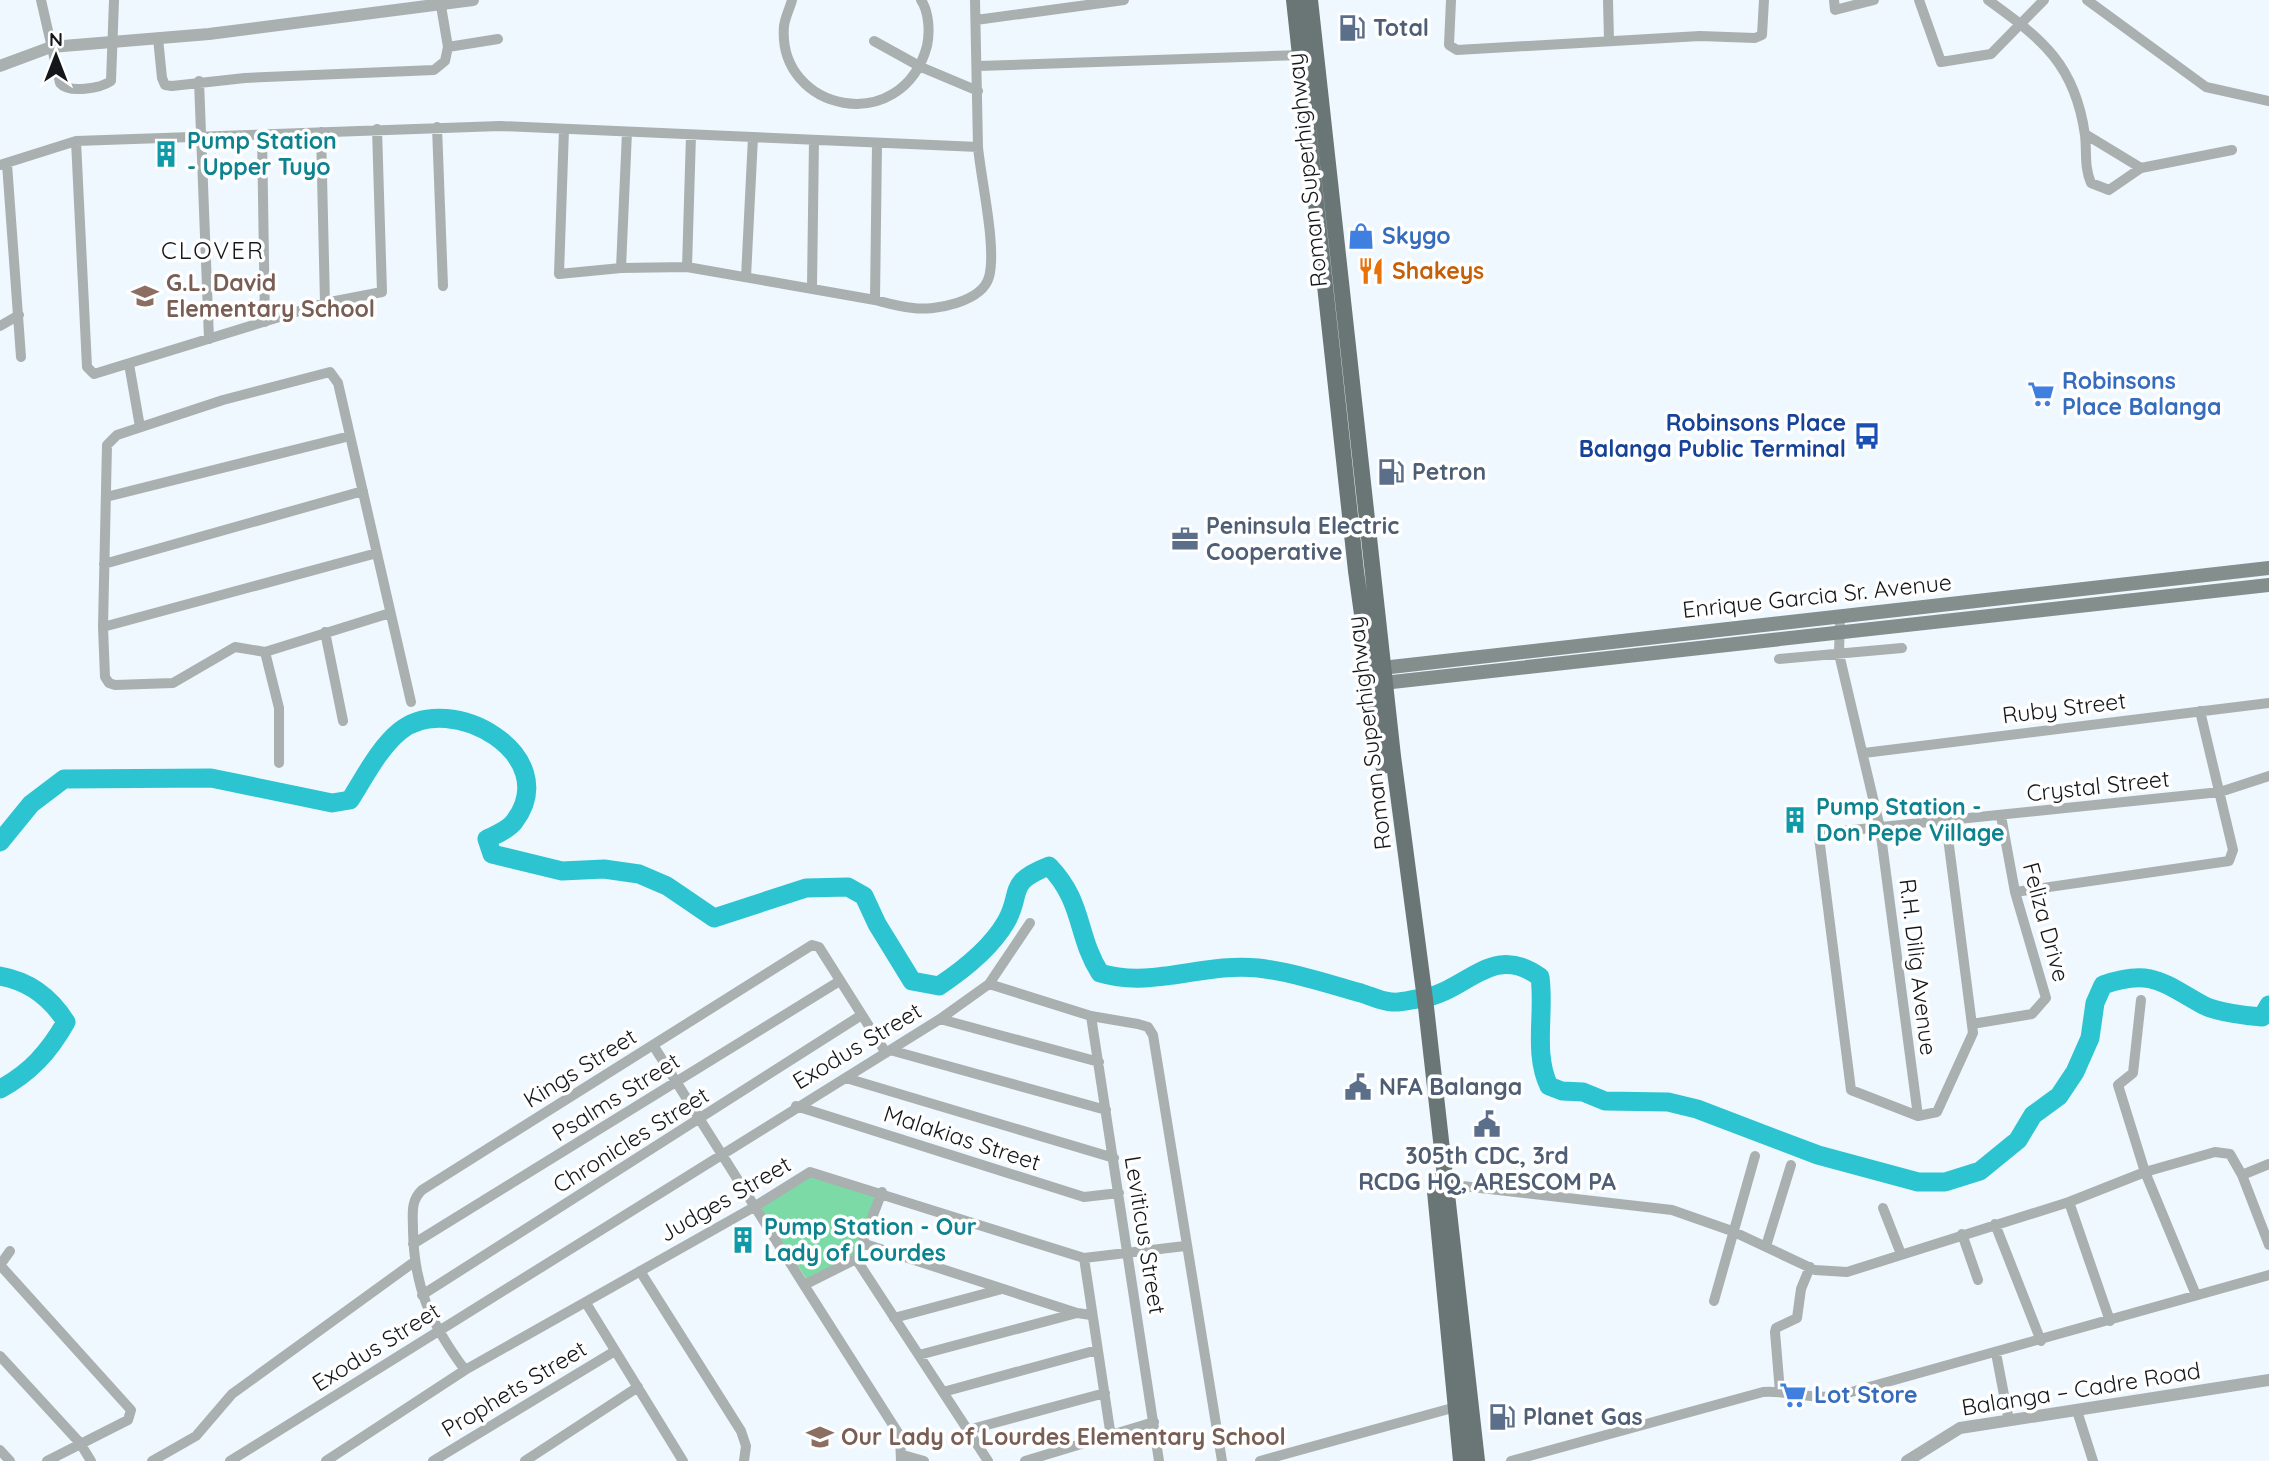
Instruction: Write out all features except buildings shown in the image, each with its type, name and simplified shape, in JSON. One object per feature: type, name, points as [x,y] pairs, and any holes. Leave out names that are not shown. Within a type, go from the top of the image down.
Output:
[{"type":"main road","name":"Roman Superhighway","points":[[1294,0],[1356,570],[1378,676]]},
{"type":"main road","name":"Roman Superhighway","points":[[1310,0],[1378,676],[1421,1007],[1461,1461]]},
{"type":"main road","name":"Enrique Garcia Sr. Avenue","points":[[1378,676],[1840,617],[2269,568]]},
{"type":"main road","name":"Enrique Garcia Sr. Avenue","points":[[1378,676],[1839,634],[2269,585]]},
{"type":"main road","name":"Roman Superhighway","points":[[1421,1007],[1445,1184],[1477,1461]]},
{"type":"street","points":[[41,0],[63,88],[95,87],[111,81],[114,0]]},
{"type":"street","points":[[0,66],[51,47],[158,38],[395,6],[442,5],[473,0]]},
{"type":"street","points":[[792,0],[784,25],[787,52],[799,77],[821,96],[849,105],[879,102],[905,87],[921,66],[930,35],[921,0]]},
{"type":"street","points":[[564,129],[559,274],[621,268],[687,267],[812,287],[914,308],[945,306],[979,291],[988,280],[990,247],[978,147],[975,0]]},
{"type":"street","points":[[976,20],[1124,0]]},
{"type":"street","points":[[1451,0],[1450,45],[1457,50],[1609,40],[1755,38],[1762,35],[1764,29],[1764,0]]},
{"type":"street","points":[[1608,0],[1609,40]]},
{"type":"street","points":[[1834,0],[1836,10],[1874,0]]},
{"type":"street","points":[[1919,0],[1941,62],[1991,54],[2044,0]]},
{"type":"street","points":[[1987,0],[2021,24],[2057,56],[2085,134],[2086,172],[2091,183],[2109,190],[2141,168],[2232,150]]},
{"type":"street","points":[[2087,0],[2206,87],[2269,101]]},
{"type":"street","points":[[158,38],[162,78],[166,85],[199,81],[433,70],[445,61],[448,47],[442,5]]},
{"type":"street","points":[[448,47],[498,38]]},
{"type":"street","points":[[874,41],[978,92]]},
{"type":"street","points":[[978,66],[1301,55]]},
{"type":"street","points":[[199,81],[199,137],[209,339]]},
{"type":"street","points":[[21,357],[3,165],[76,141],[437,127],[564,129],[978,147]]},
{"type":"street","points":[[437,127],[443,286]]},
{"type":"street","points":[[76,141],[87,367],[94,374],[325,303],[382,292],[377,129]]},
{"type":"street","points":[[321,132],[325,303]]},
{"type":"street","points":[[621,268],[627,132]]},
{"type":"street","points":[[2085,134],[2141,168]]},
{"type":"street","points":[[262,135],[265,322]]},
{"type":"street","points":[[687,267],[691,135]]},
{"type":"street","points":[[746,276],[753,137]]},
{"type":"street","points":[[812,287],[814,140]]},
{"type":"street","points":[[875,300],[877,143]]},
{"type":"street","points":[[0,326],[19,315]]},
{"type":"street","points":[[129,364],[140,427]]},
{"type":"street","points":[[390,613],[265,652],[235,647],[173,683],[109,683],[105,677],[103,627],[107,444],[117,435],[140,427],[325,371],[336,377],[411,702]]},
{"type":"street","points":[[106,497],[350,436]]},
{"type":"street","points":[[104,564],[363,491]]},
{"type":"street","points":[[103,627],[377,552]]},
{"type":"street","name":"R.H. Dilig Avenue","points":[[1840,617],[1839,654],[1880,828],[1918,1116]]},
{"type":"street","points":[[325,632],[343,721]]},
{"type":"street","points":[[1779,659],[1902,648]]},
{"type":"street","points":[[265,652],[279,708],[279,763]]},
{"type":"street","name":"Ruby Street","points":[[1864,753],[2269,702]]},
{"type":"street","points":[[2015,892],[2229,861],[2232,856],[2220,792],[2200,711]]},
{"type":"street","name":"Crystal Street","points":[[1918,1116],[1851,1090],[1817,842],[1823,833],[2220,792],[2269,776]]},
{"type":"street","name":"Feliza Drive","points":[[1972,1024],[2032,1014],[2046,998],[2015,892],[2001,816]]},
{"type":"street","points":[[1918,1116],[1937,1112],[1972,1039],[1946,822]]},
{"type":"street","points":[[1030,923],[989,984],[1091,1016],[1139,1024],[1148,1027],[1153,1035],[1185,1246],[1222,1461]]},
{"type":"street","name":"Kings Street","points":[[465,1370],[437,1332],[422,1295],[414,1262],[412,1205],[422,1190],[805,947],[818,947],[860,1016],[888,1051]]},
{"type":"street","name":"Psalms Street","points":[[413,1244],[838,982]]},
{"type":"street","name":"Exodus Street","points":[[230,1461],[796,1106],[940,1019],[989,984]]},
{"type":"street","points":[[2141,1000],[2133,1073],[2118,1085],[2144,1172],[2196,1295]]},
{"type":"street","name":"Chronicles Street","points":[[422,1295],[700,1121],[860,1016]]},
{"type":"street","name":"Leviticus Street","points":[[1091,1016],[1129,1251],[1158,1461]]},
{"type":"street","points":[[940,1019],[1099,1062]]},
{"type":"street","points":[[653,1045],[720,1155],[900,1436],[902,1458],[924,1461]]},
{"type":"street","points":[[888,1051],[1106,1110]]},
{"type":"street","points":[[846,1077],[1114,1158]]},
{"type":"street","name":"Malakias Street","points":[[796,1106],[1084,1197],[1119,1193]]},
{"type":"street","points":[[1445,1184],[1672,1210],[1732,1231],[1810,1267],[1825,1272],[1847,1272],[2069,1202],[2144,1172],[2220,1151],[2230,1154],[2242,1175],[2269,1245]]},
{"type":"street","points":[[1714,1301],[1755,1156]]},
{"type":"street","points":[[2242,1175],[2269,1164]]},
{"type":"street","points":[[1766,1246],[1791,1165]]},
{"type":"street","name":"Judges Street","points":[[326,1461],[465,1370],[754,1207],[810,1172],[882,1192],[1084,1258],[1185,1246]]},
{"type":"street","points":[[804,1285],[856,1259],[882,1192]]},
{"type":"street","points":[[2069,1202],[2110,1321]]},
{"type":"street","points":[[1883,1208],[1900,1254]]},
{"type":"street","points":[[1996,1224],[2041,1341]]},
{"type":"street","points":[[1962,1234],[1978,1280]]},
{"type":"street","points":[[862,1243],[1077,1313],[1091,1315]]},
{"type":"street","points":[[10,1251],[0,1265],[131,1410],[128,1420],[47,1461]]},
{"type":"street","points":[[1084,1258],[1111,1437]]},
{"type":"street","points":[[856,1259],[988,1461]]},
{"type":"street","points":[[152,1461],[195,1436],[232,1394],[414,1262]]},
{"type":"street","points":[[1780,1392],[1775,1332],[1776,1328],[1797,1318],[1801,1289],[1810,1267]]},
{"type":"street","points":[[640,1270],[741,1431],[746,1446],[744,1461]]},
{"type":"street","points":[[1511,1461],[1763,1392],[1816,1398],[1837,1396],[2269,1275]]},
{"type":"street","points":[[894,1318],[1002,1289]]},
{"type":"street","points":[[586,1303],[683,1461]]},
{"type":"street","points":[[919,1354],[1077,1313]]},
{"type":"street","points":[[943,1392],[1097,1350]]},
{"type":"street","name":"Prophets Street","points":[[433,1461],[615,1351]]},
{"type":"street","points":[[1996,1353],[2009,1421]]},
{"type":"street","points":[[0,1356],[79,1443],[91,1461]]},
{"type":"street","name":"Balanga – Cadre Road","points":[[1907,1461],[1958,1429],[2269,1381]]},
{"type":"street","points":[[525,1461],[638,1387]]},
{"type":"street","points":[[968,1430],[1105,1393]]},
{"type":"street","points":[[1260,1461],[1456,1408]]},
{"type":"street","points":[[2077,1410],[2093,1461]]},
{"type":"street","points":[[1025,1461],[1154,1422]]},
{"type":"street","points":[[0,1450],[10,1461]]},
{"type":"green space","points":[[811,1173],[880,1193],[854,1255],[809,1283],[758,1204]]},
{"type":"waterway","points":[[0,842],[31,804],[64,779],[211,778],[332,803],[350,800],[379,755],[400,731],[421,720],[446,719],[471,724],[495,736],[514,753],[525,774],[526,797],[514,822],[487,839],[492,854],[562,871],[604,869],[639,874],[667,886],[714,918],[806,888],[848,887],[864,896],[877,924],[912,981],[939,986],[967,966],[993,941],[1011,912],[1021,884],[1035,872],[1049,866],[1068,893],[1092,959],[1100,973],[1139,978],[1218,968],[1258,968],[1297,975],[1384,1001],[1396,1002],[1439,994],[1493,966],[1523,968],[1540,977],[1540,1047],[1549,1086],[1562,1091],[1583,1092],[1605,1101],[1668,1102],[1697,1109],[1818,1155],[1918,1182],[1945,1182],[1980,1171],[2018,1140],[2033,1115],[2059,1096],[2075,1072],[2090,1038],[2095,1003],[2103,985],[2133,978],[2156,980],[2209,1007],[2248,1016],[2262,1017],[2269,1005]]},
{"type":"waterway","points":[[0,976],[30,986],[46,998],[66,1022],[38,1061],[0,1089]]},
{"type":"place","name":"Total","points":[[1352,28]]},
{"type":"place","name":"Pump Station - Upper Tuyo","points":[[166,154]]},
{"type":"place","name":"Skygo","points":[[1361,236]]},
{"type":"place","name":"Shakeys","points":[[1371,271]]},
{"type":"place","name":"G.L. David Elementary School","points":[[145,296]]},
{"type":"place","name":"Robinsons Place Balanga","points":[[2041,394]]},
{"type":"place","name":"Robinsons Place Balanga Public Terminal","points":[[1867,436]]},
{"type":"place","name":"Petron","points":[[1391,472]]},
{"type":"place","name":"Peninsula Electric Cooperative","points":[[1185,539]]},
{"type":"place","name":"Pump Station - Don Pepe Village","points":[[1795,820]]},
{"type":"place","name":"NFA Balanga","points":[[1358,1087]]},
{"type":"place","name":"305th CDC, 3rd RCDG HQ, ARESCOM PA","points":[[1487,1124]]},
{"type":"place","name":"Pump Station - Our Lady of Lourdes","points":[[743,1240]]},
{"type":"place","name":"Lot Store","points":[[1793,1395]]},
{"type":"place","name":"Planet Gas","points":[[1502,1417]]},
{"type":"place","name":"Our Lady of Lourdes Elementary School","points":[[820,1437]]},
{"type":"district","name":"CLOVER","points":[[213,251]]}]
